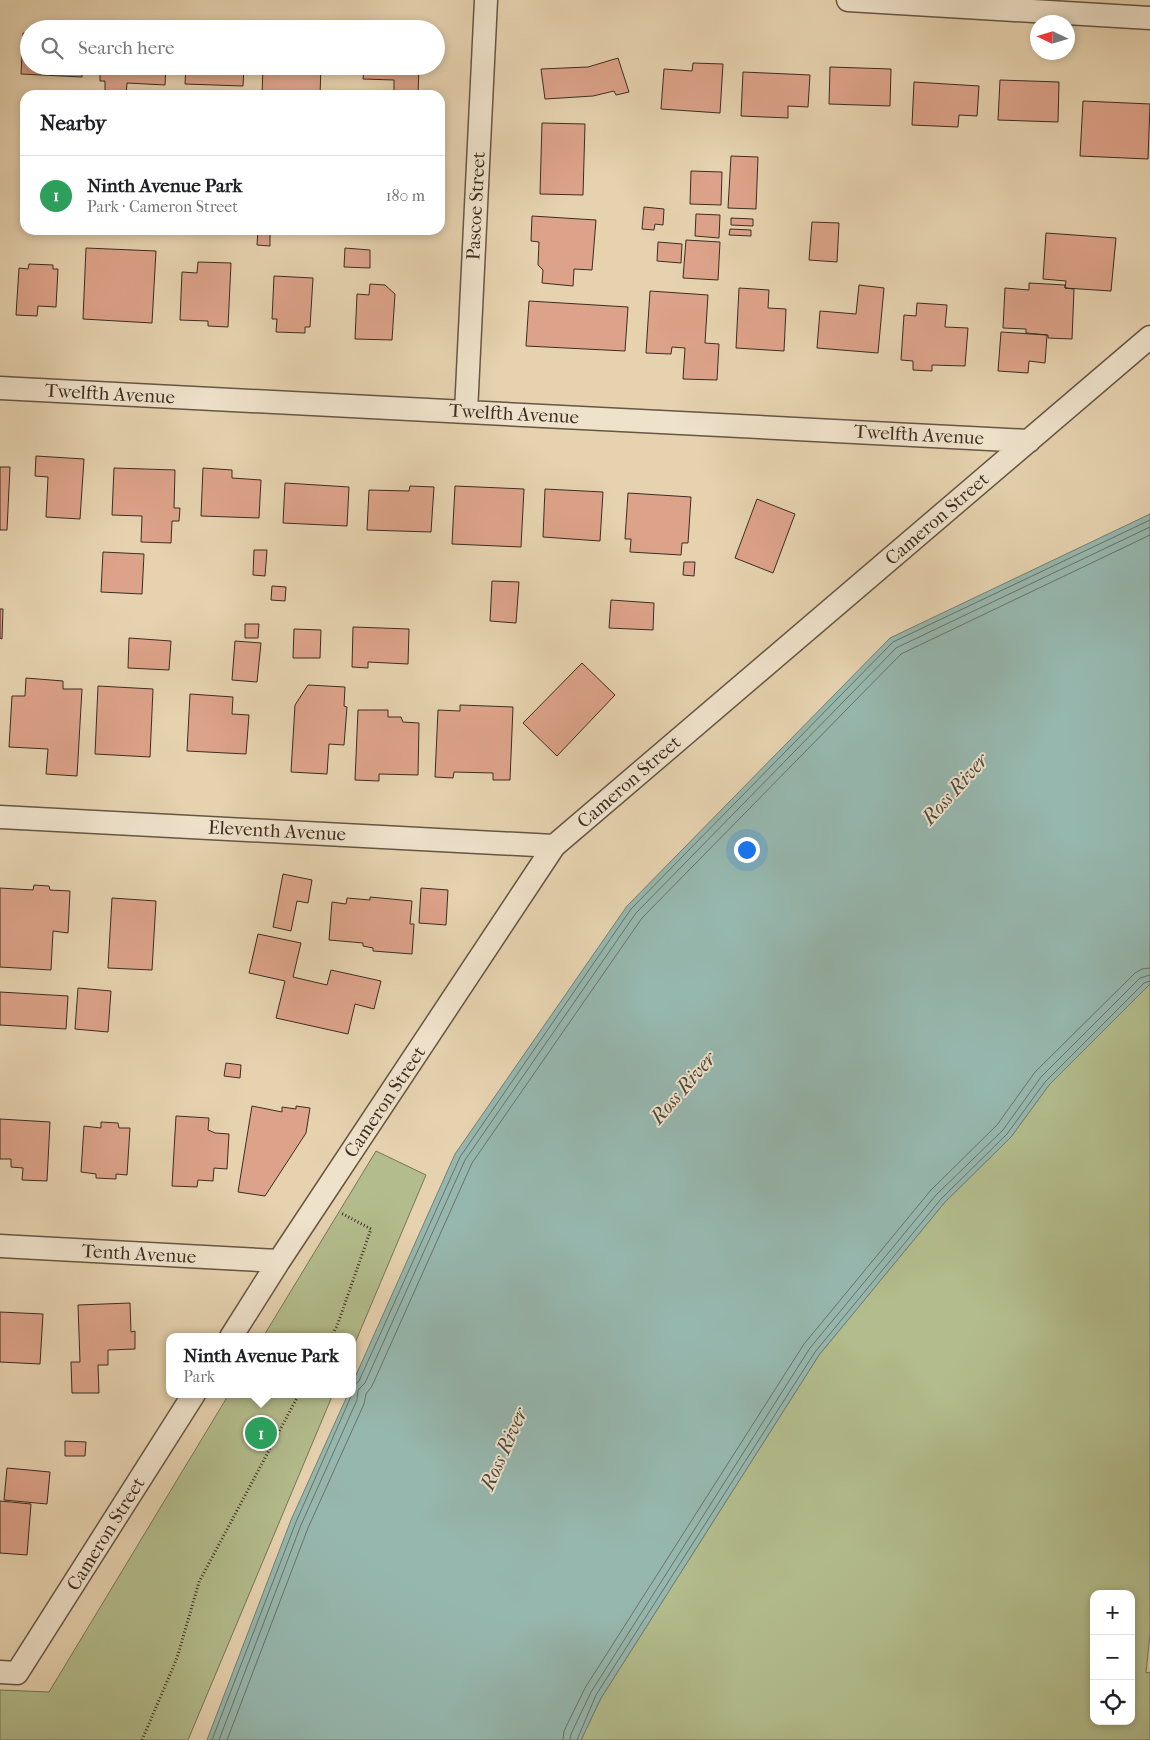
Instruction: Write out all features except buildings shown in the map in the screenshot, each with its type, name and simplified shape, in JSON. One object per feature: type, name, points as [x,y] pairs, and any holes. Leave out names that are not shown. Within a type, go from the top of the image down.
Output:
[{"type":"street","name":"Pascoe Street","points":[[466,412],[486,0]]},
{"type":"street","points":[[848,0],[1150,18]]},
{"type":"street","name":"Cameron Street","points":[[234,1333],[279,1261],[554,846],[1150,337]]},
{"type":"street","name":"Twelfth Avenue","points":[[0,388],[1029,441]]},
{"type":"street","name":"Eleventh Avenue","points":[[0,817],[554,846]]},
{"type":"street","name":"Tenth Avenue","points":[[0,1246],[279,1261]]},
{"type":"street","name":"Cameron Street","points":[[9,1673],[191,1398]]},
{"type":"path","points":[[319,1201],[371,1229],[333,1333]]},
{"type":"path","points":[[142,1740],[177,1658],[199,1582],[298,1398]]},
{"type":"green space","points":[[1150,984],[1150,1634],[1146,1673],[1150,1672],[1150,1740],[581,1740],[601,1698],[819,1355],[945,1202],[1011,1137],[1049,1085]]},
{"type":"green space","points":[[376,1151],[426,1175],[356,1341],[356,1333],[265,1333]]},
{"type":"green space","points":[[227,1398],[331,1398],[188,1740],[0,1740],[0,1690],[49,1692]]},
{"type":"water","name":"Ross River","points":[[1150,514],[1150,984],[1049,1085],[1011,1137],[945,1202],[819,1355],[601,1698],[581,1740],[207,1740],[291,1520],[346,1398],[356,1398],[356,1375],[455,1154],[627,906],[890,638]]},
{"type":"place","name":"Ninth Avenue Park","points":[[261,1433]]}]
